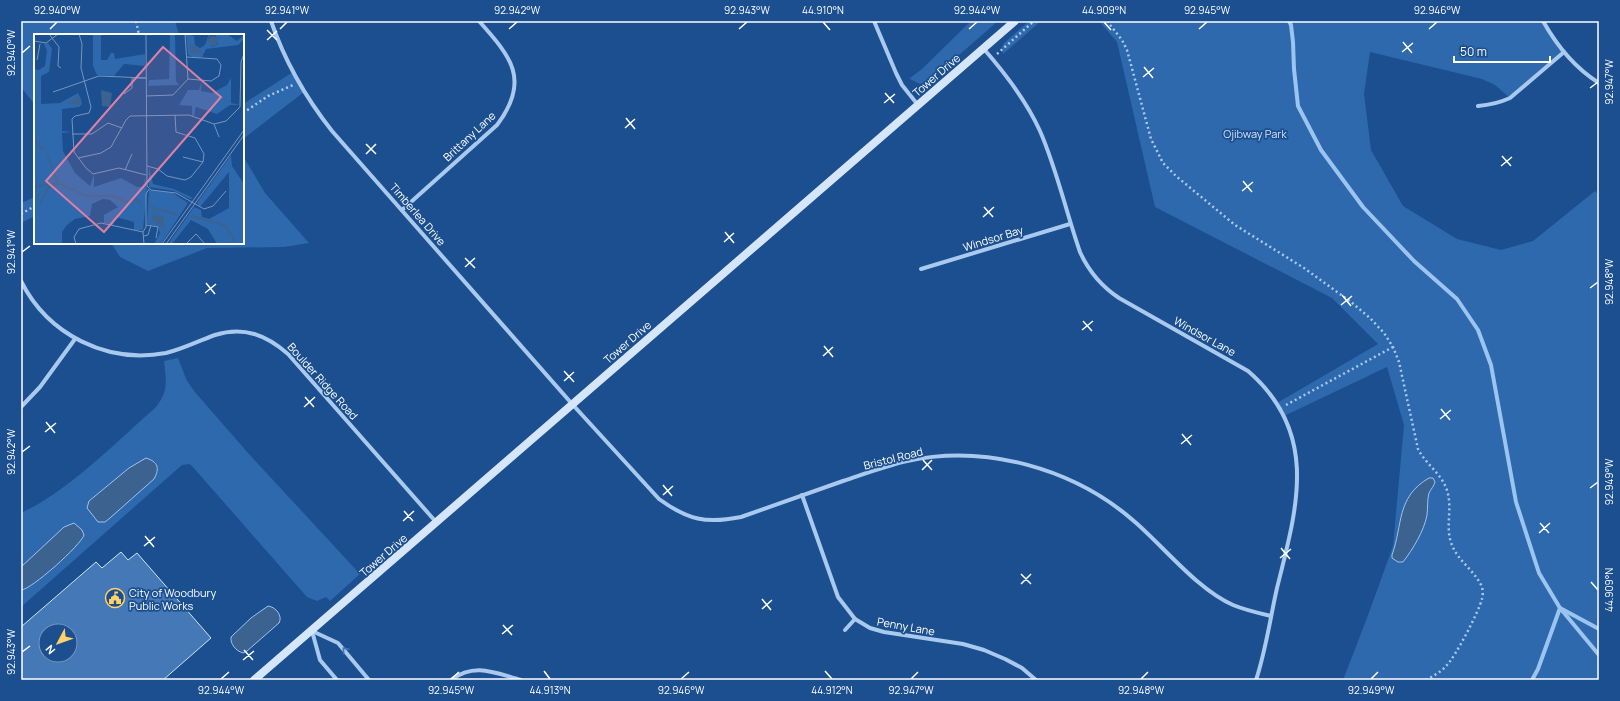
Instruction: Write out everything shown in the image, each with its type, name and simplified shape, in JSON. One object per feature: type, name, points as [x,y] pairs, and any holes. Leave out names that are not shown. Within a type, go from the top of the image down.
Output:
[{"type":"street","name":"Timberlea Drive","points":[[271,21],[283,52],[298,83],[332,132],[573,405]]},
{"type":"street","name":"Brittany Lane","points":[[402,210],[497,125],[506,113],[512,100],[514,86],[510,61],[503,48],[479,21]]},
{"type":"street","points":[[874,21],[902,85],[918,105]]},
{"type":"street","name":"Tower Drive","points":[[254,680],[1015,21]]},
{"type":"street","points":[[1543,21],[1551,35],[1564,52],[1581,69],[1599,83]]},
{"type":"street","name":"Windsor Lane","points":[[983,48],[1018,91],[1040,130],[1080,252],[1086,265],[1096,279],[1108,290],[1248,371],[1260,382],[1280,409],[1293,439],[1297,482],[1296,507],[1256,680]]},
{"type":"street","points":[[1478,106],[1491,105],[1510,98],[1564,52]]},
{"type":"street","name":"Windsor Bay","points":[[921,269],[1070,224]]},
{"type":"street","name":"Boulder Ridge Road","points":[[21,281],[40,311],[55,326],[75,339],[93,347],[111,352],[128,355],[147,355],[181,349],[215,335],[233,331],[248,332],[262,336],[275,343],[288,354],[436,522]]},
{"type":"street","points":[[21,406],[40,387],[75,339]]},
{"type":"street","name":"Bristol Road","points":[[573,405],[659,499],[673,509],[687,516],[705,520],[722,520],[741,517],[802,495],[907,461],[942,456],[998,458],[1025,464],[1068,479],[1100,496],[1134,521],[1202,585],[1217,596],[1233,605],[1271,616]]},
{"type":"street","name":"Penny Lane","points":[[802,495],[838,597],[846,610],[855,619],[870,628],[884,632],[963,644],[984,650],[1022,668],[1036,680]]},
{"type":"street","points":[[845,630],[855,619]]},
{"type":"street","points":[[312,631],[320,660],[337,680]]},
{"type":"street","points":[[312,631],[338,643],[369,680]]},
{"type":"street","points":[[451,680],[470,670],[482,670],[521,680]]},
{"type":"path","points":[[136,21],[139,34]]},
{"type":"path","points":[[1004,47],[1034,21]]},
{"type":"path","points":[[1107,21],[1122,40],[1127,50],[1150,139],[1164,163],[1176,176],[1235,225],[1304,268],[1351,302],[1384,333],[1393,347],[1403,378],[1418,449],[1422,456],[1438,474],[1448,493],[1450,506],[1449,533],[1452,545],[1458,557],[1478,580],[1482,588],[1483,597],[1480,607],[1453,656],[1446,666],[1426,680]]},
{"type":"path","points":[[244,112],[268,96],[298,83]]},
{"type":"path","points":[[21,214],[34,207]]},
{"type":"path","points":[[1280,409],[1393,347]]},
{"type":"green space","points":[[21,21],[175,21],[179,34],[34,34],[34,104],[21,87]]},
{"type":"green space","points":[[971,21],[998,21],[928,82],[920,84],[910,79],[922,69]]},
{"type":"green space","points":[[1029,21],[1041,21],[1003,54],[1002,47],[1004,43]]},
{"type":"green space","name":"Ojibway Park","points":[[1099,21],[1543,21],[1564,52],[1510,98],[1495,85],[1482,79],[1370,52],[1364,94],[1371,150],[1403,206],[1457,239],[1501,250],[1533,241],[1595,191],[1599,195],[1599,680],[1343,680],[1393,546],[1404,425],[1387,367],[1284,416],[1277,403],[1378,344],[1332,298],[1155,207],[1117,42]]},
{"type":"green space","points":[[293,72],[304,92],[244,138],[244,103]]},
{"type":"green space","points":[[244,158],[265,193],[309,243],[284,247],[207,248],[148,271],[120,257],[112,244],[244,244]]},
{"type":"green space","points":[[34,197],[34,216],[21,223],[21,203]]},
{"type":"green space","points":[[178,358],[186,379],[194,391],[248,453],[360,574],[330,601],[326,597],[317,601],[307,597],[189,464],[182,465],[21,607],[21,513],[39,504],[57,492],[92,465],[156,407],[163,395],[166,385],[164,361]]},
{"type":"shaded area","points":[[146,458],[153,461],[157,466],[157,472],[154,479],[105,522],[98,522],[87,508],[89,501],[129,468]]},
{"type":"shaded area","points":[[1429,478],[1433,478],[1435,482],[1429,493],[1427,515],[1423,527],[1418,540],[1407,557],[1403,562],[1398,562],[1392,558],[1392,555],[1402,512],[1411,494],[1418,486]]},
{"type":"shaded area","points":[[74,523],[82,530],[84,535],[81,540],[45,575],[35,583],[21,590],[21,567],[64,527]]},
{"type":"shaded area","points":[[268,606],[274,608],[278,612],[280,618],[279,623],[247,651],[243,653],[238,651],[233,645],[231,637],[251,618]]},
{"type":"building","name":"City of Woodbury Public Works","points":[[121,552],[128,560],[137,553],[211,638],[163,680],[21,680],[21,627],[96,562],[102,568]]},
{"type":"waterway","points":[[1289,21],[1291,25],[1293,42],[1298,106],[1321,150],[1363,207],[1414,261],[1457,299],[1478,330],[1491,365],[1516,502],[1539,573],[1560,608],[1599,655]]},
{"type":"waterway","points":[[1532,680],[1538,669],[1560,608],[1599,629]]},
{"type":"place","name":"City of Woodbury Public Works","points":[[115,598]]}]
